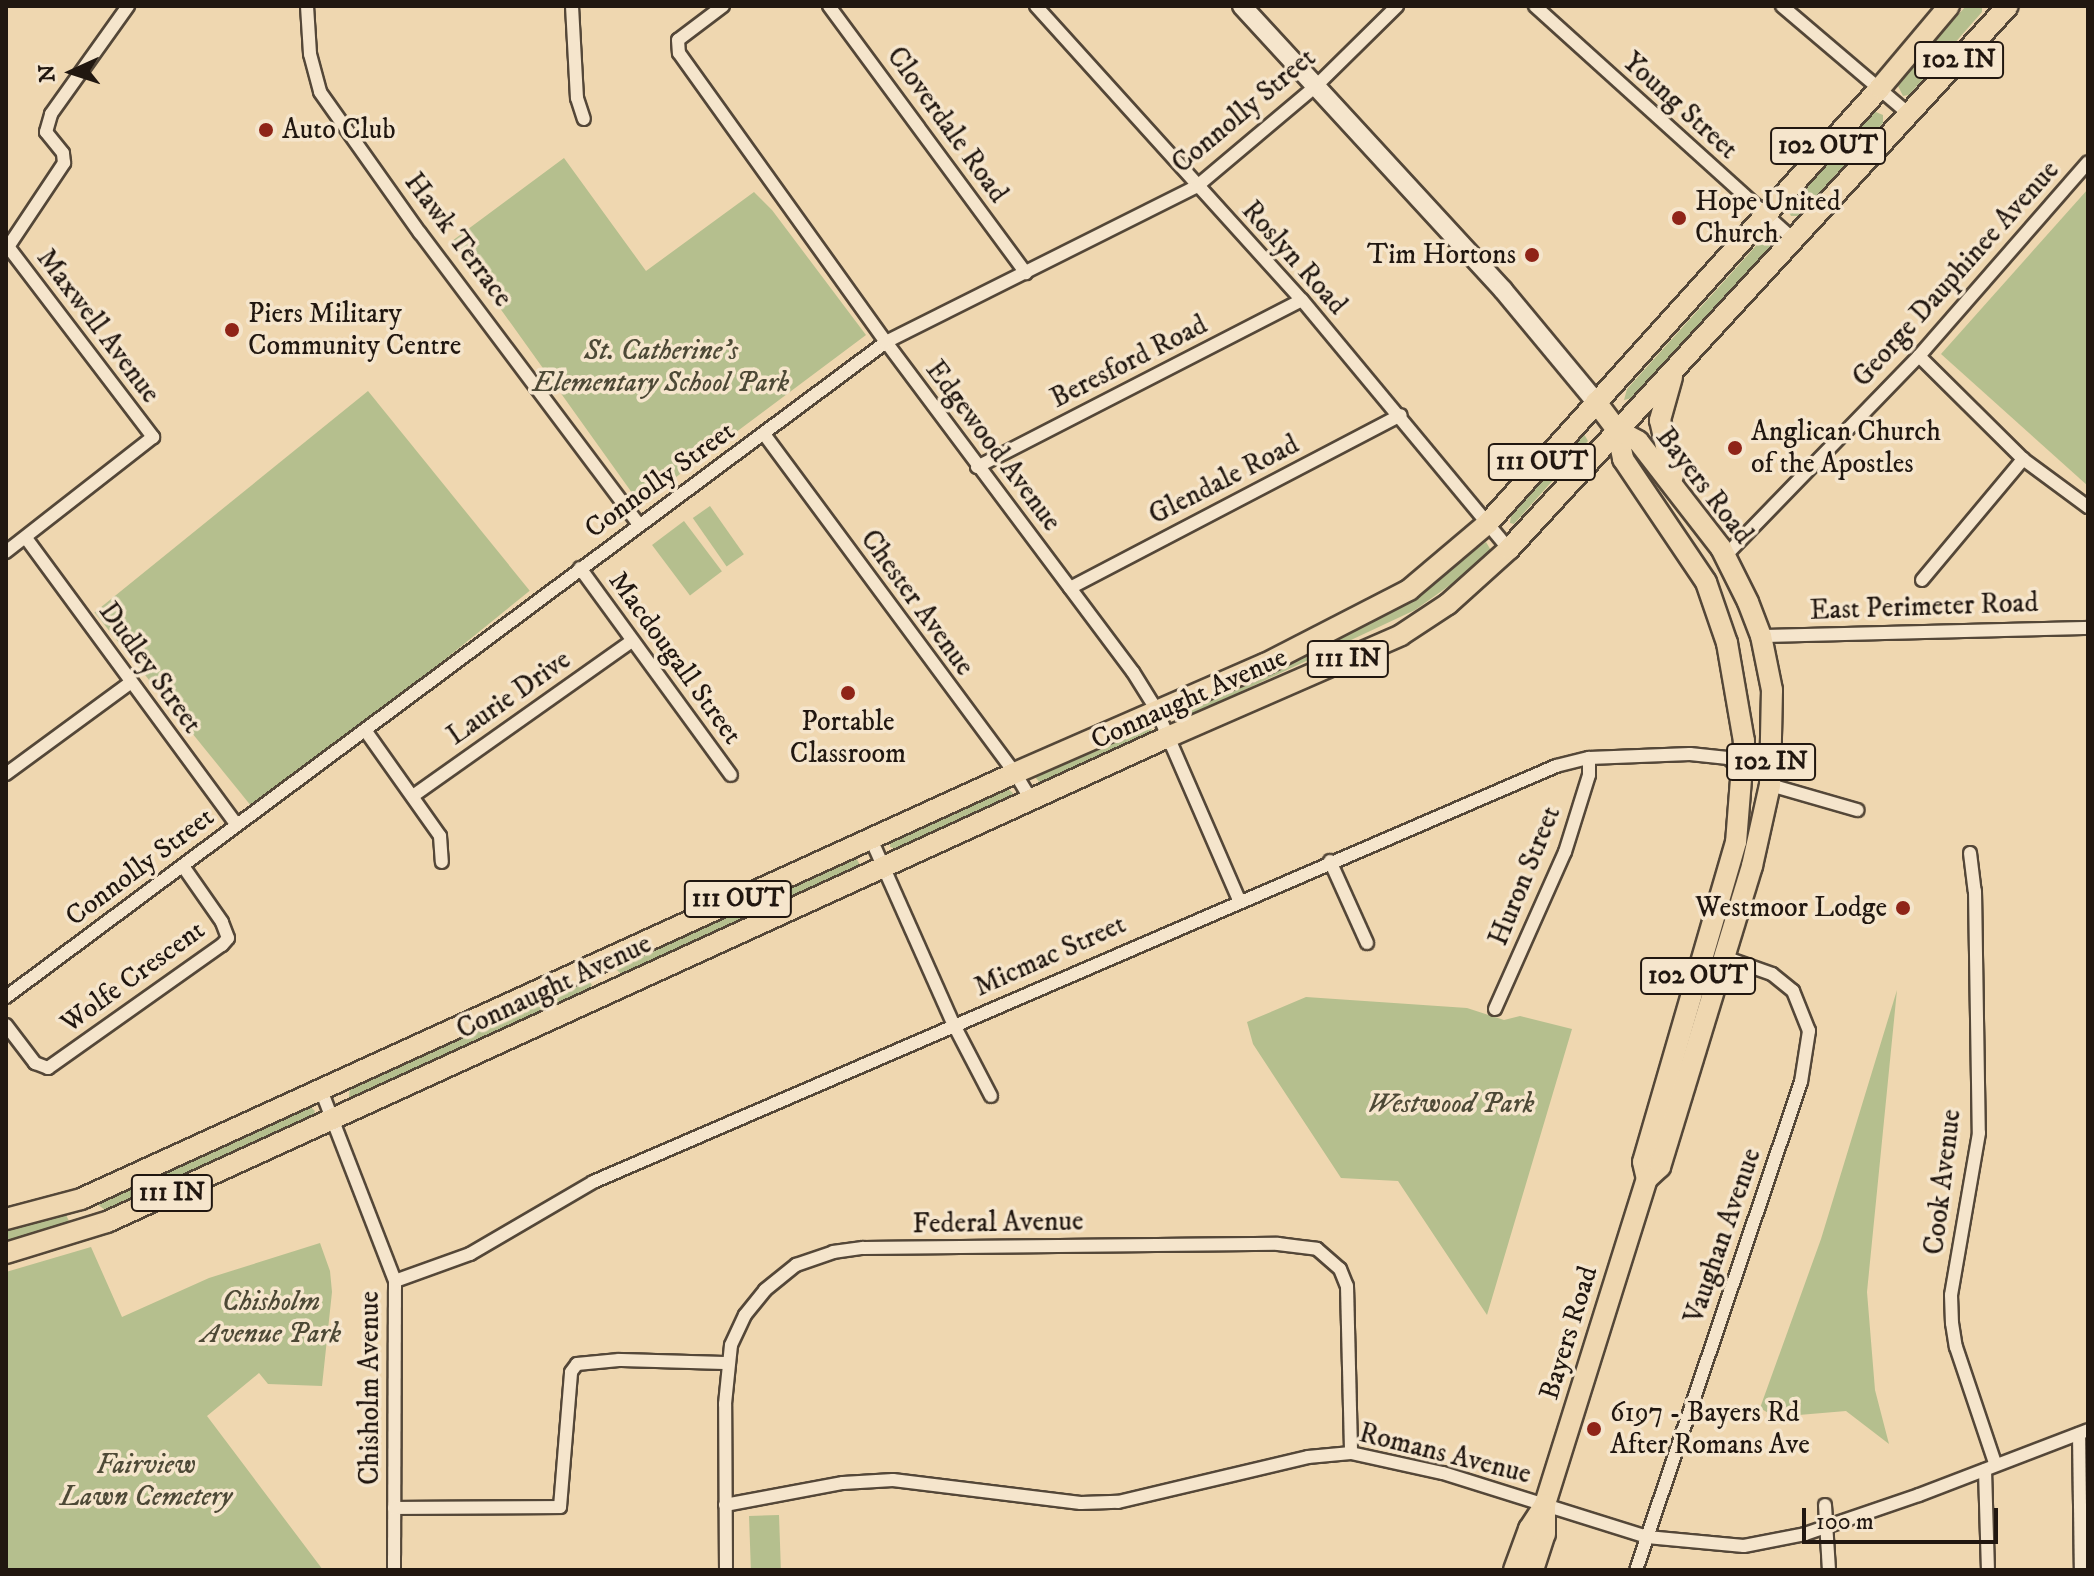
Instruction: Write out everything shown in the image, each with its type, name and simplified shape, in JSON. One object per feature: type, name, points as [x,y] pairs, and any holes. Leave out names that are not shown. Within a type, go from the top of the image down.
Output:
[{"type":"main road","name":"Bayers Road","points":[[1242,6],[1503,290],[1596,402],[1617,430],[1623,459],[1706,582],[1721,621],[1739,698],[1744,741],[1736,842],[1643,1162],[1647,1179]]},
{"type":"main road","name":"Connaught Avenue","points":[[6,1219],[81,1199],[597,961],[1156,709],[1265,664],[1409,590],[1488,523],[1765,217],[1949,6]]},
{"type":"main road","name":"Connaught Avenue","points":[[6,1253],[107,1222],[884,865],[1401,635],[1448,604],[1509,549],[2008,6]]},
{"type":"main road","points":[[1677,364],[1665,392],[1660,420],[1664,450],[1683,499]]},
{"type":"main road","name":"Bayers Road","points":[[1514,1570],[1529,1529],[1545,1504],[1647,1179],[1660,1167],[1761,834],[1770,785],[1772,690],[1761,636],[1726,555],[1638,441],[1617,430]]},
{"type":"main road","points":[[1721,621],[1740,632],[1761,636]]},
{"type":"main road","points":[[1744,741],[1747,717],[1755,700],[1772,690]]},
{"type":"main road","points":[[597,961],[611,991]]},
{"type":"main road","name":"Bayers Road","points":[[1533,1570],[1545,1534],[1545,1504]]},
{"type":"street","points":[[6,247],[64,163],[63,153],[46,132],[51,114],[128,6]]},
{"type":"street","name":"Hawk Terrace","points":[[307,6],[310,54],[320,92],[420,233],[639,525]]},
{"type":"street","points":[[572,6],[577,98],[584,119]]},
{"type":"street","name":"Edgewood Avenue","points":[[723,6],[678,40],[679,53],[886,342],[1070,588],[1156,709],[1239,900]]},
{"type":"street","name":"Cloverdale Road","points":[[829,6],[1026,273]]},
{"type":"street","name":"Roslyn Road","points":[[1036,6],[1196,187],[1302,300],[1401,415],[1509,549]]},
{"type":"street","name":"Connolly Street","points":[[6,997],[886,342],[1196,187],[1316,86],[1397,6]]},
{"type":"street","name":"Young Street","points":[[1535,6],[1794,240]]},
{"type":"street","points":[[1782,6],[1910,115]]},
{"type":"street","name":"George Dauphinee Avenue","points":[[1726,555],[1919,356],[2088,162]]},
{"type":"street","name":"Maxwell Avenue","points":[[6,247],[153,437],[26,538]]},
{"type":"street","name":"Beresford Road","points":[[977,467],[1302,300]]},
{"type":"street","points":[[1919,356],[2023,459],[2088,507]]},
{"type":"street","name":"Glendale Road","points":[[1070,588],[1401,415]]},
{"type":"street","name":"Chester Avenue","points":[[764,434],[1015,773],[1031,800]]},
{"type":"street","points":[[1922,580],[2023,459]]},
{"type":"street","points":[[6,552],[26,538]]},
{"type":"street","name":"Dudley Street","points":[[26,538],[237,825]]},
{"type":"street","name":"Macdougall Street","points":[[580,568],[731,775]]},
{"type":"street","name":"East Perimeter Road","points":[[1761,636],[2088,628]]},
{"type":"street","name":"Laurie Drive","points":[[413,796],[632,641]]},
{"type":"street","points":[[6,774],[130,683]]},
{"type":"street","points":[[365,730],[440,836],[442,862]]},
{"type":"street","name":"Micmac Street","points":[[395,1281],[470,1254],[593,1182],[1239,900],[1556,766],[1589,758],[1649,753],[1728,758],[1743,771]]},
{"type":"street","name":"Huron Street","points":[[1495,1009],[1565,852],[1589,775],[1589,758]]},
{"type":"street","points":[[1770,785],[1857,810]]},
{"type":"street","points":[[871,839],[954,1025],[991,1096]]},
{"type":"street","name":"Cook Avenue","points":[[1970,853],[1975,891],[1979,1133],[1952,1309],[1956,1347],[1990,1467],[1988,1570]]},
{"type":"street","points":[[1330,861],[1367,943]]},
{"type":"street","name":"Wolfe Crescent","points":[[6,1025],[35,1063],[48,1068],[222,945],[228,938],[222,922],[183,866]]},
{"type":"street","name":"Vaughan Avenue","points":[[1636,1570],[1801,1082],[1809,1031],[1793,991],[1772,974],[1724,957]]},
{"type":"street","points":[[321,1090],[334,1120]]},
{"type":"street","name":"Chisholm Avenue","points":[[334,1120],[395,1281],[394,1570]]},
{"type":"street","name":"Federal Avenue","points":[[726,1570],[727,1363],[745,1315],[765,1290],[796,1265],[833,1252],[873,1248],[1306,1246],[1333,1260],[1347,1286],[1351,1453]]},
{"type":"street","points":[[394,1508],[560,1507],[571,1372],[577,1364],[619,1360],[727,1363]]},
{"type":"street","points":[[2081,1570],[2084,1432]]},
{"type":"street","name":"Romans Avenue","points":[[725,1505],[843,1483],[893,1480],[1081,1503],[1118,1502],[1291,1460],[1351,1453],[1443,1473],[1647,1537],[1744,1546],[1805,1534],[2084,1432]]},
{"type":"street","points":[[1825,1505],[1829,1570]]},
{"type":"green space","points":[[1966,6],[1982,6],[1982,12],[1909,95],[1903,96],[1897,84]]},
{"type":"green space","points":[[1871,113],[1883,115],[1883,123],[1798,216],[1791,216],[1787,208]]},
{"type":"green space","name":"St. Catherine's Elementary School Park","points":[[564,158],[646,271],[754,192],[772,210],[866,335],[640,504],[452,241]]},
{"type":"green space","points":[[2088,189],[2088,486],[1941,354]]},
{"type":"green space","points":[[1763,238],[1769,238],[1772,247],[1636,397],[1624,400],[1627,389]]},
{"type":"green space","points":[[368,391],[530,591],[256,812],[94,613]]},
{"type":"green space","points":[[1584,434],[1588,441],[1514,524],[1510,523],[1511,515]]},
{"type":"green space","points":[[710,506],[744,554],[727,566],[693,518]]},
{"type":"green space","points":[[684,521],[722,571],[690,595],[652,545]]},
{"type":"green space","points":[[1486,542],[1492,552],[1488,558],[1415,610],[1189,716],[1188,707],[1419,593]]},
{"type":"green space","points":[[1147,723],[1152,726],[1151,736],[1042,785],[1035,777],[1036,771]]},
{"type":"green space","points":[[1003,785],[1013,793],[1010,798],[896,849],[890,847],[891,836]]},
{"type":"green space","points":[[854,854],[860,865],[855,869],[622,975],[614,967],[616,962]]},
{"type":"green space","points":[[587,978],[592,985],[586,992],[354,1099],[349,1097],[350,1085]]},
{"type":"green space","points":[[1897,990],[1867,1292],[1875,1390],[1889,1444],[1846,1411],[1775,1417],[1760,1408],[1821,1239]]},
{"type":"green space","name":"Westwood Park","points":[[1306,997],[1467,1008],[1504,1020],[1520,1016],[1572,1029],[1487,1315],[1398,1181],[1341,1178],[1253,1044],[1247,1022]]},
{"type":"green space","points":[[304,1106],[310,1106],[315,1111],[311,1120],[105,1210],[97,1204],[99,1199]]},
{"type":"green space","points":[[65,1213],[69,1221],[61,1227],[6,1240],[6,1225]]},
{"type":"green space","points":[[320,1243],[330,1271],[332,1292],[322,1386],[268,1384],[259,1373],[207,1416],[323,1570],[6,1570],[6,1272],[91,1247],[122,1317],[209,1278]]},
{"type":"green space","points":[[779,1515],[781,1570],[751,1570],[749,1516]]},
{"type":"place","name":"Auto Club","points":[[266,130]]},
{"type":"place","name":"Hope United Church","points":[[1679,218]]},
{"type":"place","name":"Tim Hortons","points":[[1532,255]]},
{"type":"place","name":"Piers Military Community Centre","points":[[232,330]]},
{"type":"place","name":"Anglican Church of the Apostles","points":[[1735,448]]},
{"type":"place","name":"Portable Classroom","points":[[848,693]]},
{"type":"place","name":"Westmoor Lodge","points":[[1903,908]]},
{"type":"place","name":"6197 - Bayers Rd After Romans Ave","points":[[1594,1429]]},
{"type":"park label","name":"Chisholm Avenue Park","points":[[271,1318]]},
{"type":"park label","name":"Fairview Lawn Cemetery","points":[[146,1481]]}]
